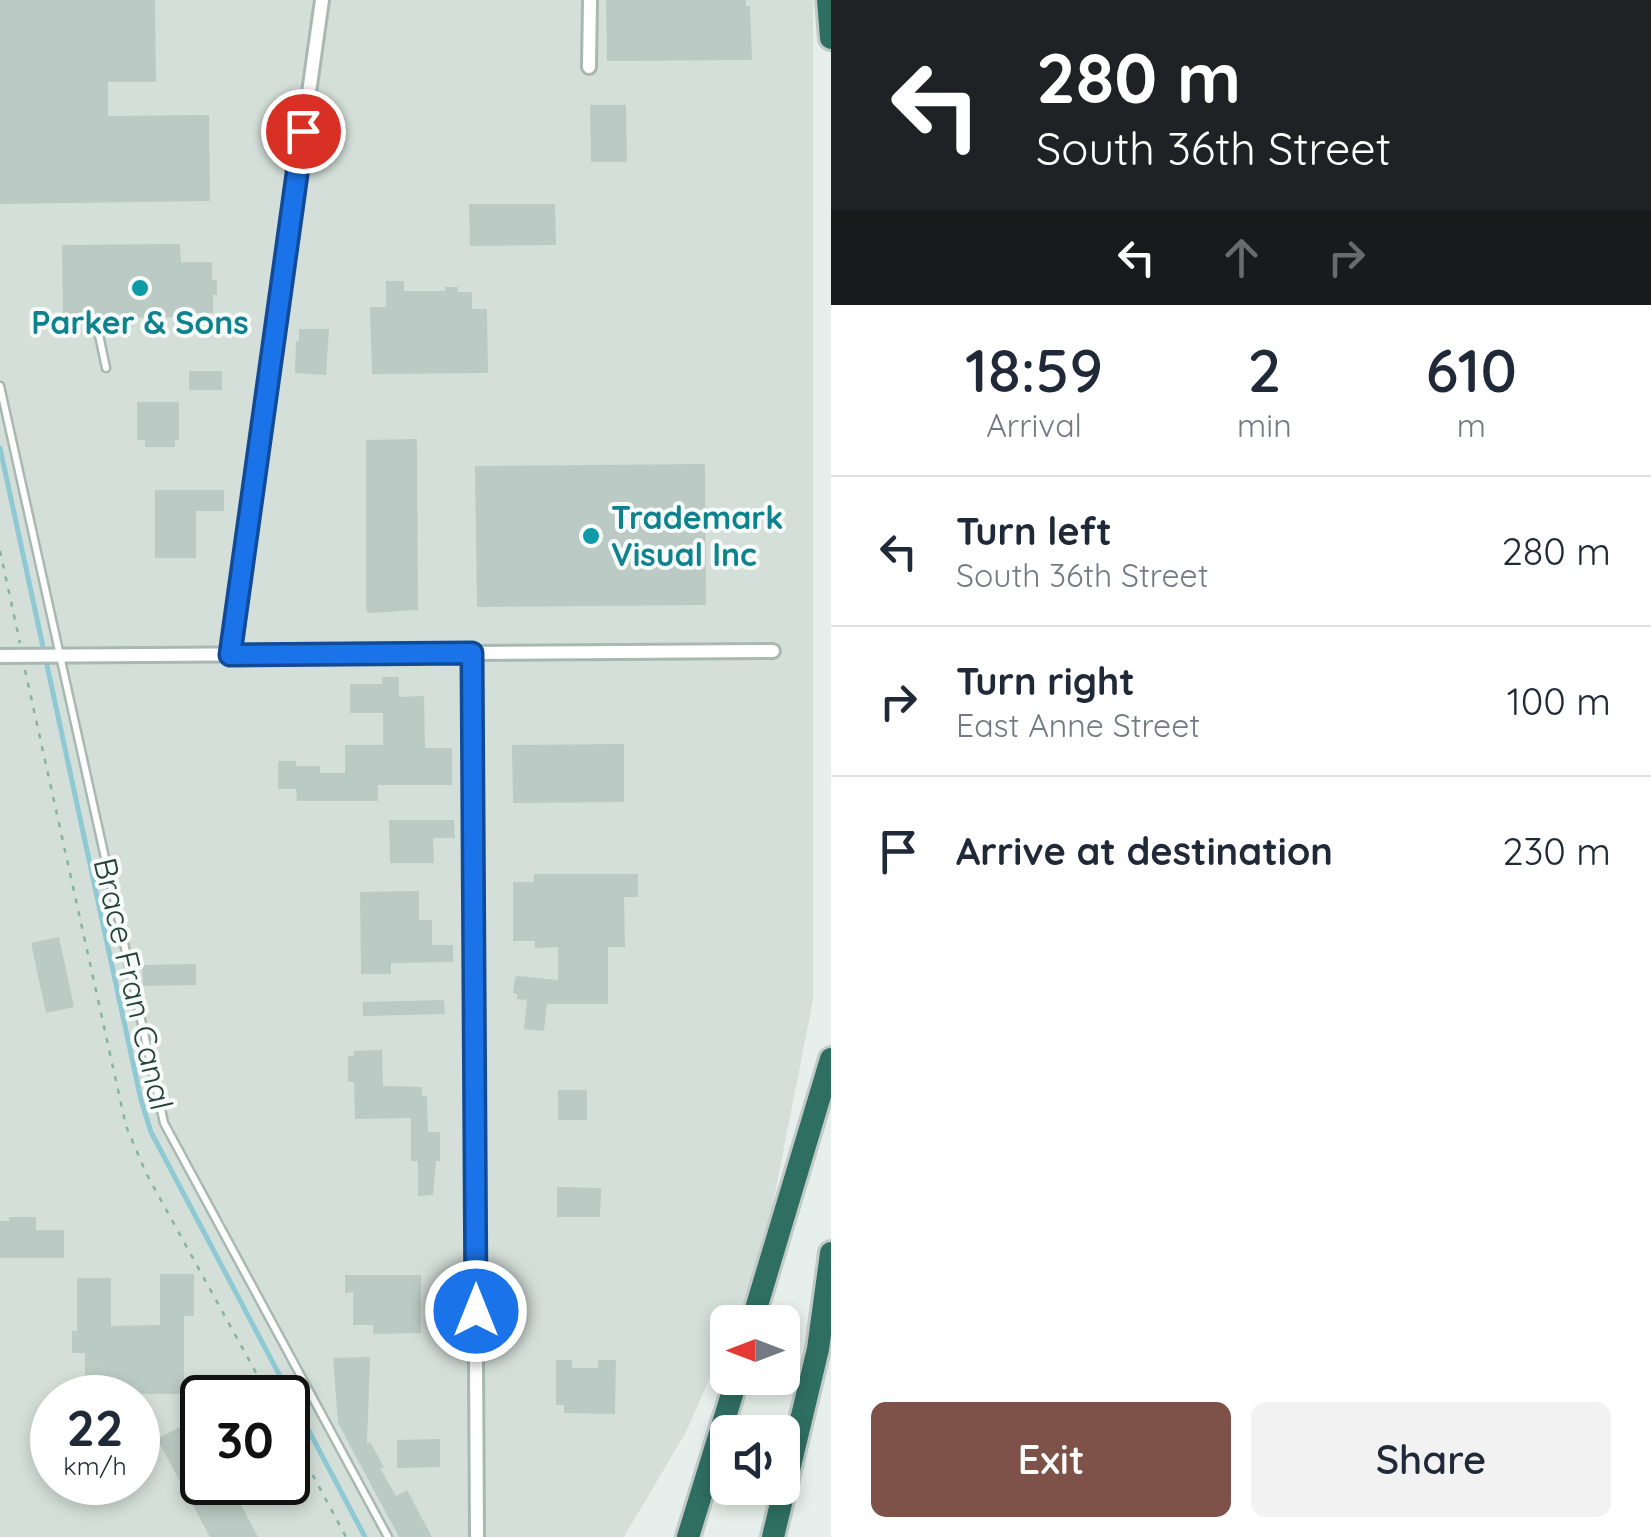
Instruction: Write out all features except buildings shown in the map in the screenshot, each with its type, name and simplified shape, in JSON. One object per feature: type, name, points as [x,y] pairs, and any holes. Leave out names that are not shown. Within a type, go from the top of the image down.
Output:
[{"type":"highway","points":[[828,0],[831,38]]},
{"type":"highway","points":[[757,1305],[831,1060]]},
{"type":"highway","points":[[773,1537],[818,1349],[831,1253]]},
{"type":"highway","points":[[688,1537],[732,1395]]},
{"type":"street","points":[[230,655],[250,457],[322,0]]},
{"type":"street","points":[[589,66],[590,0]]},
{"type":"street","points":[[0,656],[773,651]]},
{"type":"street","points":[[472,653],[477,1537]]},
{"type":"lane","points":[[99,335],[106,368]]},
{"type":"lane","name":"Brace Fran Canal","points":[[0,386],[164,1122],[388,1537]]},
{"type":"path","points":[[0,552],[126,1126],[146,1173],[257,1375]]},
{"type":"path","points":[[310,1471],[346,1537]]},
{"type":"shaded area","points":[[0,0],[813,0],[813,1000],[761,1264],[743,1305],[710,1305],[710,1378],[686,1432],[624,1537],[0,1537]]},
{"type":"waterway","points":[[0,448],[151,1132],[365,1537]]},
{"type":"place","name":"Parker & Sons","points":[[140,288]]},
{"type":"place","name":"Trademark Visual Inc","points":[[591,536]]},
{"type":"route","points":[[303,131],[230,655],[472,653],[476,1311]]}]
